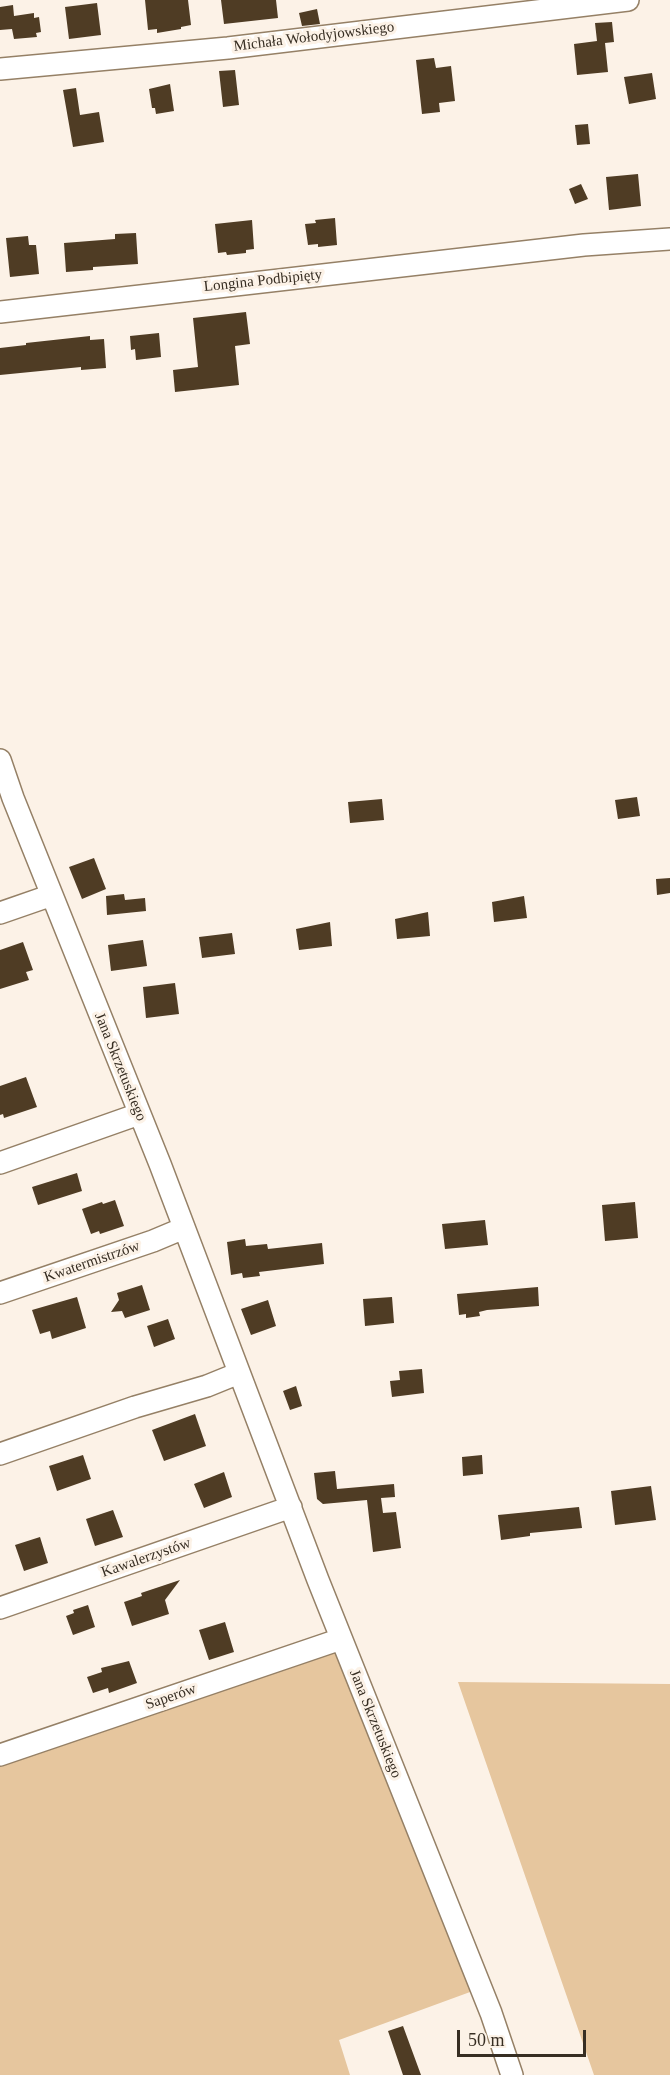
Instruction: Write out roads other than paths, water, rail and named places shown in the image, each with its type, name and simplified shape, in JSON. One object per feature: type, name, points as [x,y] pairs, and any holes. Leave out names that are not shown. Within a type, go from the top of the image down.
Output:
[{"type":"street","name":"Michała Wołodyjowskiego","points":[[0,69],[228,48],[628,0]]},
{"type":"street","name":"Longina Podbipięty","points":[[0,312],[584,246],[670,239]]},
{"type":"street","name":"Jana Skrzetuskiego","points":[[0,760],[184,1228],[341,1639],[491,2013],[512,2075]]},
{"type":"street","points":[[0,913],[52,895]]},
{"type":"street","points":[[0,1163],[139,1114]]},
{"type":"street","name":"Kwatermistrzów","points":[[0,1293],[153,1241],[184,1228]]},
{"type":"street","points":[[0,1454],[135,1407],[207,1386],[239,1373]]},
{"type":"street","name":"Kawalerzystów","points":[[0,1608],[291,1507]]},
{"type":"street","name":"Saperów","points":[[0,1755],[341,1639]]}]
